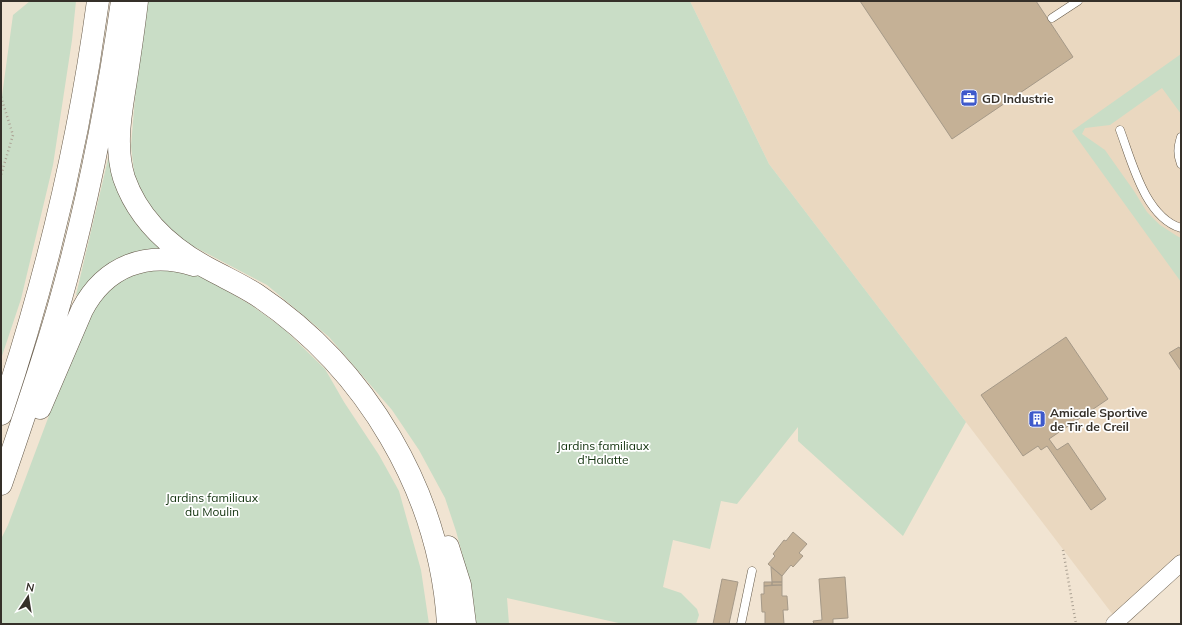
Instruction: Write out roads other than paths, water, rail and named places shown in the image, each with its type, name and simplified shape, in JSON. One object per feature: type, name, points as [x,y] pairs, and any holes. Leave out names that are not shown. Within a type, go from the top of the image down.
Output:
[{"type":"highway","points":[[1,414],[39,290],[61,202],[88,70],[98,1]]},
{"type":"highway","points":[[1,484],[44,356],[83,213],[122,1]]},
{"type":"highway","points":[[137,1],[120,119],[120,158],[124,178],[136,202],[158,232],[177,249],[212,271],[255,294],[279,311],[306,333],[331,358],[362,394],[386,429],[418,494],[439,557],[448,624]]},
{"type":"highway","points":[[1,495],[47,394],[82,310],[88,298],[98,286],[108,276],[135,263],[147,260],[165,259],[212,271]]},
{"type":"highway","points":[[418,494],[439,528],[452,558],[460,585],[466,624]]},
{"type":"street","points":[[1114,624],[1181,563]]},
{"type":"lane","points":[[1052,18],[1078,1]]},
{"type":"lane","points":[[1120,130],[1140,186],[1154,209],[1174,226],[1181,228]]},
{"type":"lane","points":[[1181,137],[1178,148],[1181,164]]},
{"type":"lane","points":[[741,624],[752,571]]},
{"type":"place","name":"GD Industrie","points":[[969,98]]},
{"type":"place","name":"Amicale Sportive de Tir de Creil","points":[[1037,419]]},
{"type":"park label","name":"Jardins familiaux d’Halatte","points":[[603,452]]},
{"type":"park label","name":"Jardins familiaux du Moulin","points":[[212,504]]}]
